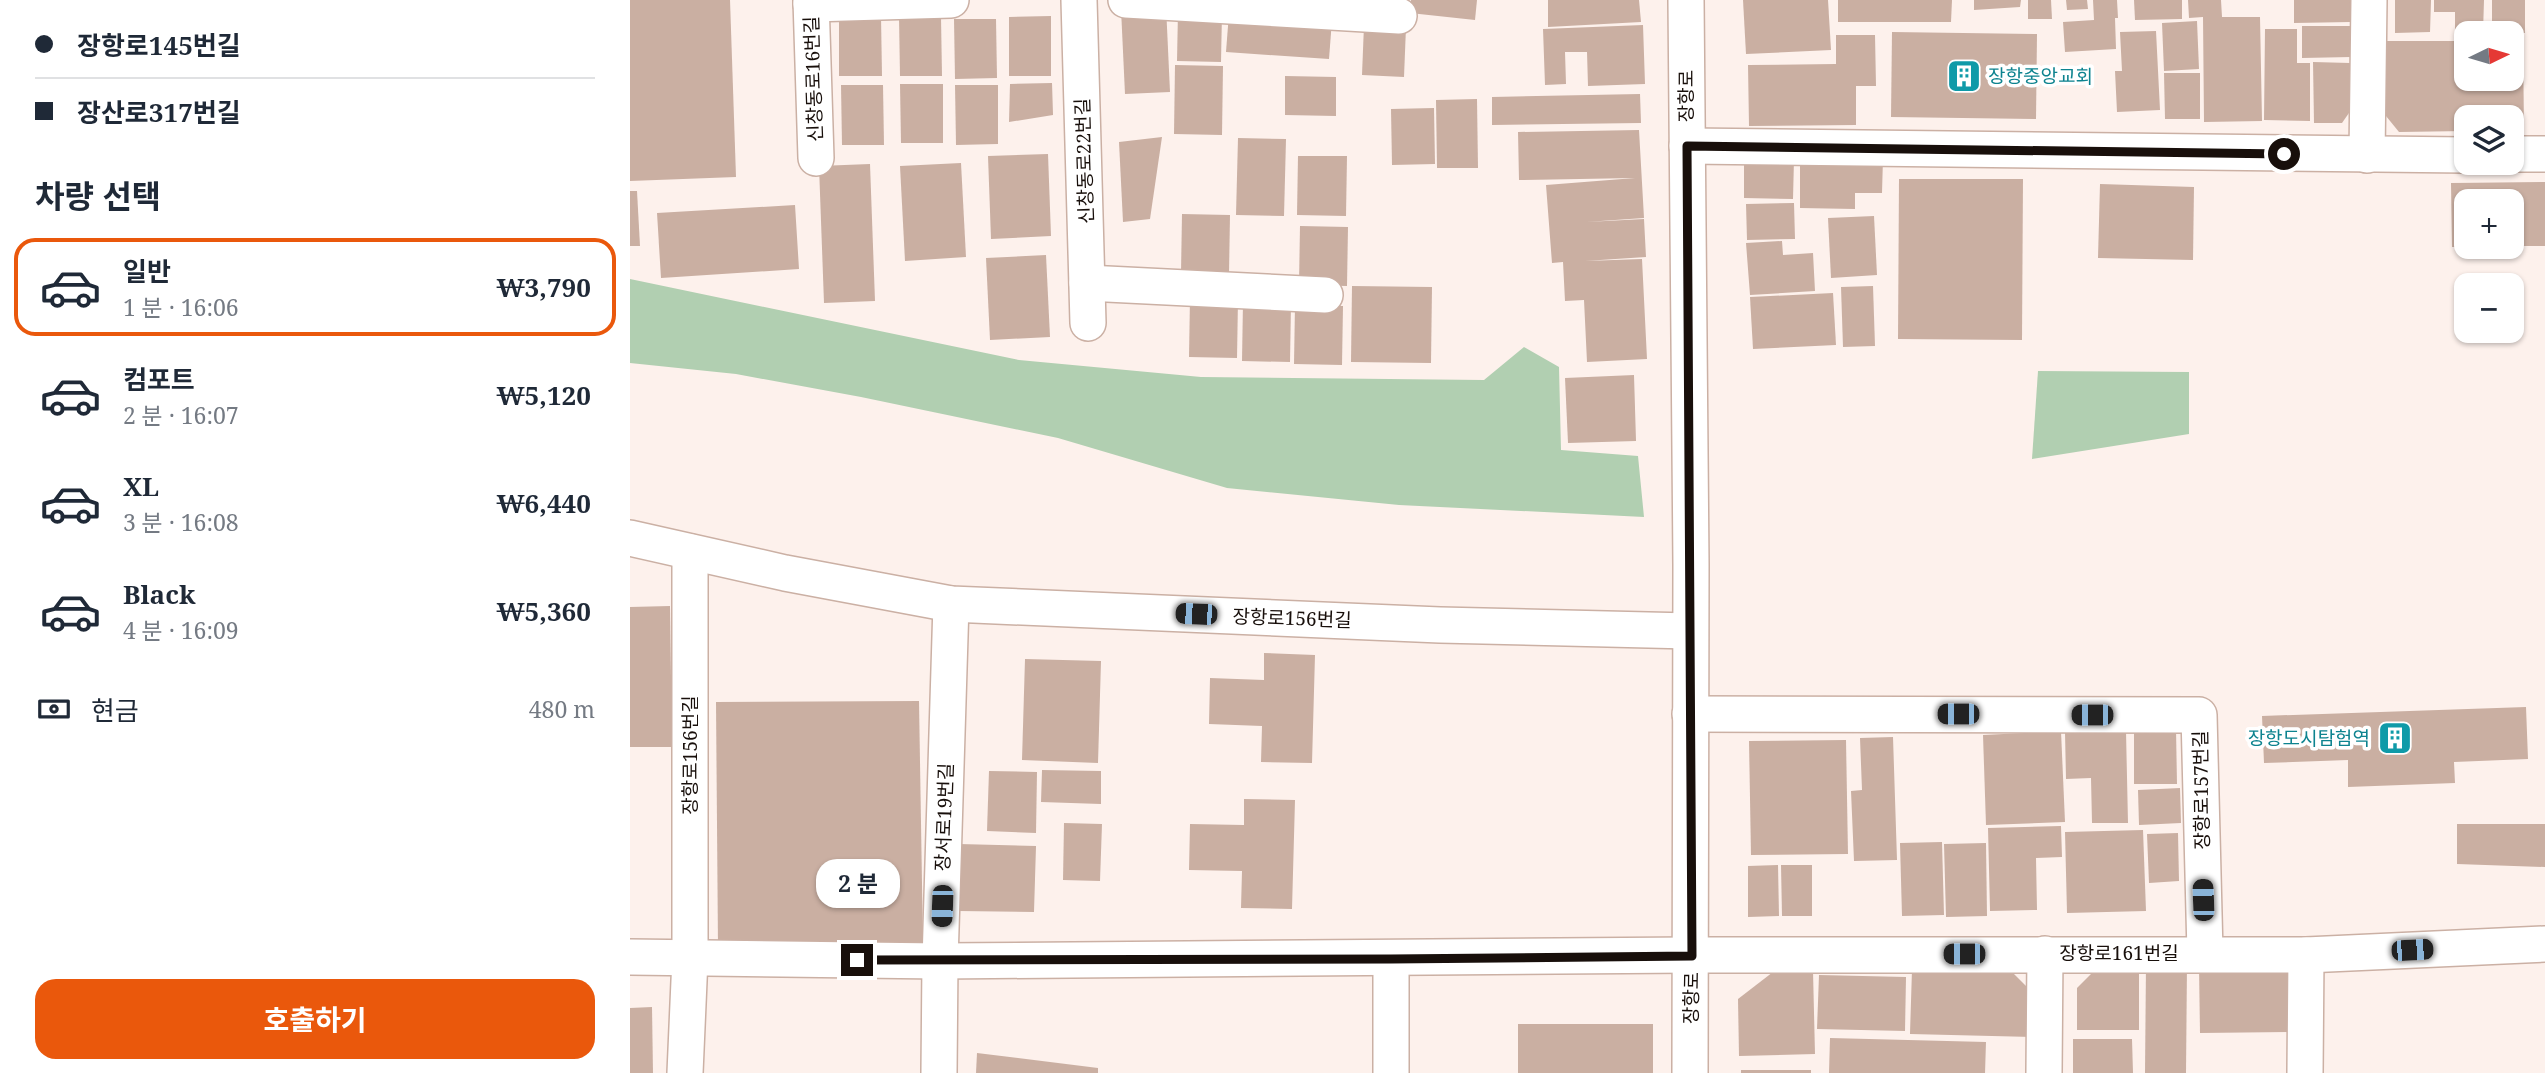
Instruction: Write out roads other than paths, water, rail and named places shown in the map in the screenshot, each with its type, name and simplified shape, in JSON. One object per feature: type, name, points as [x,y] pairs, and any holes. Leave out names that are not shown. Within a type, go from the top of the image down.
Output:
[{"type":"street","points":[[811,2],[951,0]]},
{"type":"street","name":"신창동로22번길","points":[[1079,0],[1088,323]]},
{"type":"street","points":[[1126,0],[1399,16]]},
{"type":"street","name":"장항로","points":[[1686,0],[1692,956],[1690,1073]]},
{"type":"street","points":[[2367,155],[2369,0]]},
{"type":"street","name":"신창동로16번길","points":[[811,2],[816,158]]},
{"type":"street","points":[[1687,146],[2454,155]]},
{"type":"street","points":[[2524,155],[2545,154]]},
{"type":"street","points":[[1087,283],[1325,295]]},
{"type":"street","name":"장항로156번길","points":[[630,538],[785,573],[951,604],[1440,625],[1690,631]]},
{"type":"street","name":"장항로156번길","points":[[685,1073],[690,958],[690,552]]},
{"type":"street","name":"장서로19번길","points":[[939,1073],[951,604]]},
{"type":"street","name":"장항로157번길","points":[[1690,714],[2199,715],[2205,953]]},
{"type":"street","name":"장항로161번길","points":[[630,957],[940,961],[2205,953],[2306,955],[2545,944]]},
{"type":"street","points":[[2044,1073],[2045,954]]},
{"type":"street","points":[[2305,1073],[2306,955]]},
{"type":"street","points":[[1391,959],[1391,1073]]},
{"type":"place","name":"장항중앙교회","points":[[1964,76]]},
{"type":"place","name":"장항도시탐험역","points":[[2395,738]]}]
